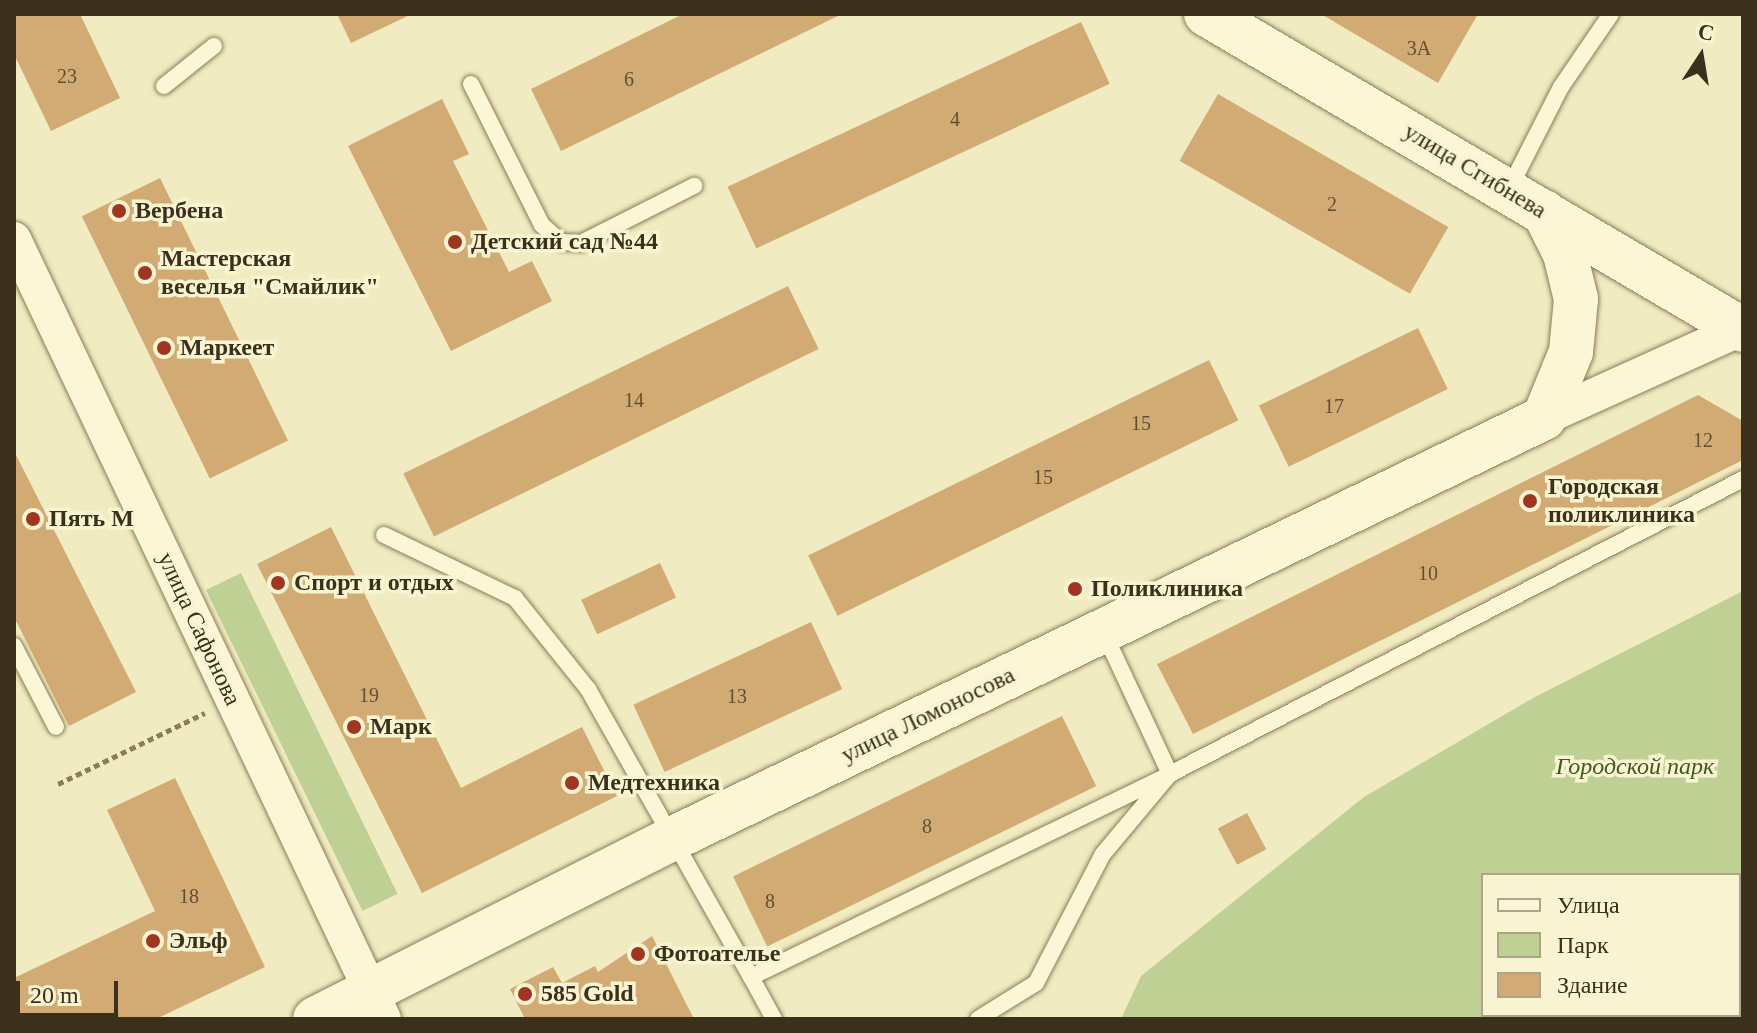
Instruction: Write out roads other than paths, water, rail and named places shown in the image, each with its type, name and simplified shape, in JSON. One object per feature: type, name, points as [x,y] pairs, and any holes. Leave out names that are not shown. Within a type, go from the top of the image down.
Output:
[{"type":"street","name":"улица Сгибнева","points":[[1206,14],[1527,200],[1742,330]]},
{"type":"street","points":[[1527,200],[1565,254],[1576,299],[1571,352],[1544,418]]},
{"type":"street","name":"улица Сафонова","points":[[14,239],[378,1006]]},
{"type":"street","name":"улица Ломоносова","points":[[315,1019],[378,1006],[674,838],[1544,418],[1742,330]]},
{"type":"lane","points":[[1527,200],[1561,87],[1611,14]]},
{"type":"lane","points":[[164,86],[214,46]]},
{"type":"lane","points":[[471,84],[542,225],[561,242],[581,243],[694,186]]},
{"type":"lane","points":[[751,977],[1170,774],[1743,479]]},
{"type":"lane","points":[[384,535],[515,598],[588,689],[774,1019]]},
{"type":"lane","points":[[1103,630],[1170,774]]},
{"type":"lane","points":[[14,646],[56,727]]},
{"type":"lane","points":[[978,1019],[1036,983],[1103,854],[1170,774]]},
{"type":"place","name":"Вербена","points":[[119,211]]},
{"type":"place","name":"Детский сад №44","points":[[455,242]]},
{"type":"place","name":"Мастерская веселья \"Смайлик\"","points":[[145,273]]},
{"type":"place","name":"Маркеет","points":[[164,348]]},
{"type":"place","name":"Городская поликлиника","points":[[1530,501]]},
{"type":"place","name":"Пять М","points":[[33,519]]},
{"type":"place","name":"Спорт и отдых","points":[[278,583]]},
{"type":"place","name":"Поликлиника","points":[[1075,589]]},
{"type":"place","name":"Марк","points":[[354,727]]},
{"type":"place","name":"Медтехника","points":[[572,783]]},
{"type":"place","name":"Эльф","points":[[153,941]]},
{"type":"place","name":"Фотоателье","points":[[638,954]]},
{"type":"place","name":"585 Gold","points":[[525,994]]},
{"type":"park label","name":"Городской парк","points":[[1635,767]]}]
